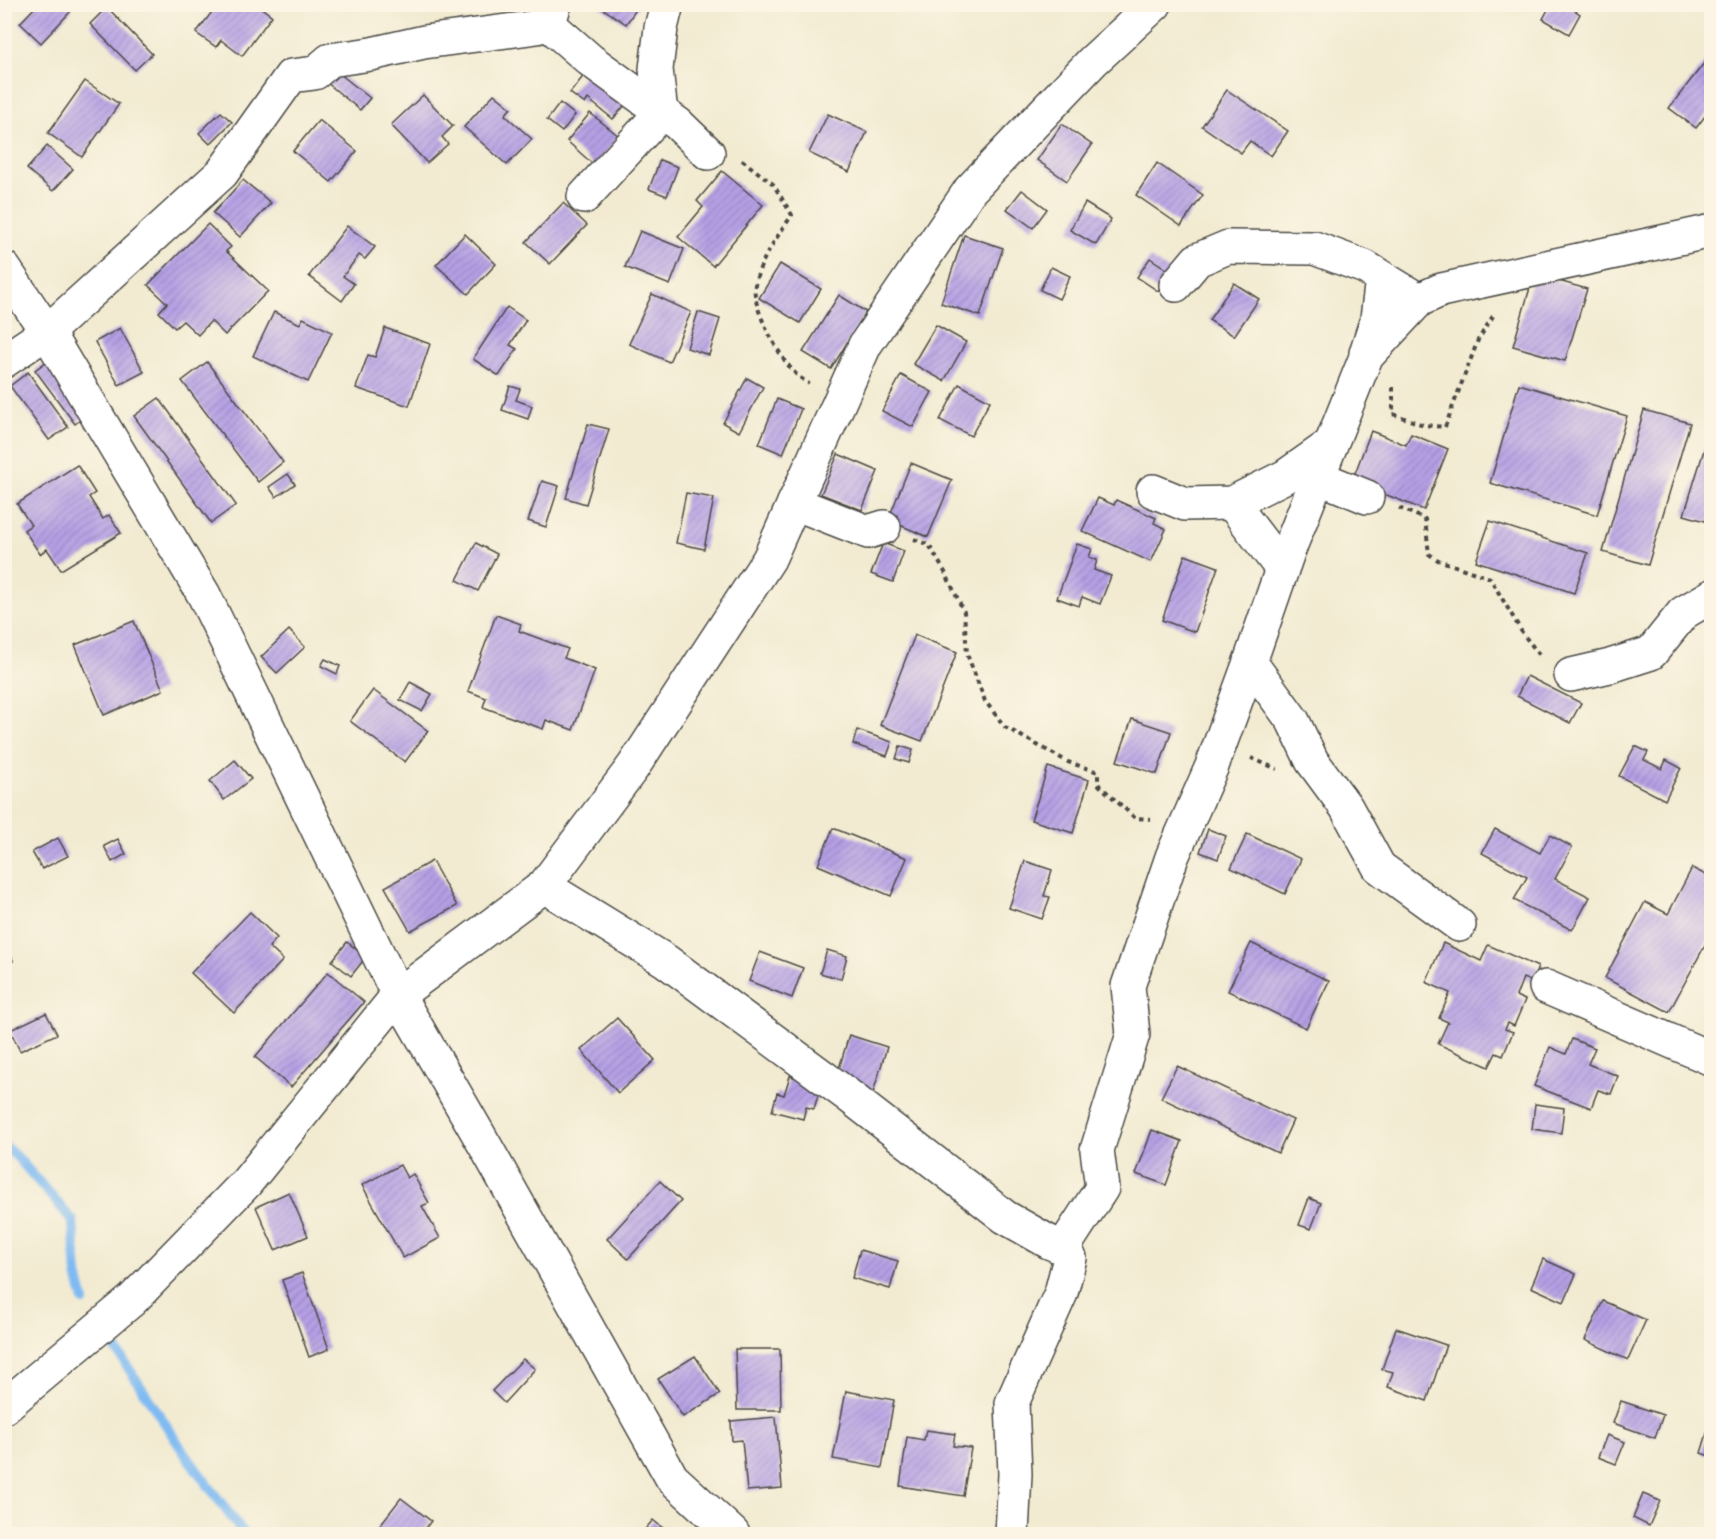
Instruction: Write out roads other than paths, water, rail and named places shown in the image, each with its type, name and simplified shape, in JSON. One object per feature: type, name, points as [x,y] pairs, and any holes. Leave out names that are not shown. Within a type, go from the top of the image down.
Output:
[{"type":"street","points":[[584,197],[661,113],[656,69],[661,28],[667,4]]},
{"type":"street","points":[[4,1407],[132,1300],[246,1183],[398,995],[544,886],[633,767],[770,559],[865,345],[970,190],[1093,61],[1155,4]]},
{"type":"street","points":[[4,361],[47,332],[222,173],[291,76],[315,73],[330,60],[371,54],[424,42],[537,27],[550,12],[590,60],[678,124],[708,153]]},
{"type":"street","points":[[1063,1248],[1102,1188],[1097,1150],[1133,1034],[1128,986],[1172,857],[1212,766],[1282,569],[1366,357],[1419,300],[1441,290],[1712,231]]},
{"type":"street","points":[[1176,285],[1197,260],[1228,247],[1314,248],[1365,267],[1419,300]]},
{"type":"street","points":[[4,268],[47,332],[204,595],[398,995],[672,1478],[732,1534]]},
{"type":"street","points":[[1363,364],[1377,319],[1382,278]]},
{"type":"street","points":[[1153,491],[1185,504],[1232,503],[1286,476],[1330,445]]},
{"type":"street","points":[[1318,477],[1367,496]]},
{"type":"street","points":[[794,503],[868,532],[884,527]]},
{"type":"street","points":[[1232,503],[1282,569]]},
{"type":"street","points":[[1571,675],[1651,653],[1683,613],[1712,596]]},
{"type":"street","points":[[1250,662],[1293,721],[1312,761],[1346,807],[1379,867],[1459,925]]},
{"type":"street","points":[[544,886],[666,961],[849,1096],[1005,1216],[1048,1242],[1063,1248],[1070,1258],[1061,1293],[1012,1403],[1015,1474],[1012,1534]]},
{"type":"street","points":[[1546,987],[1712,1059]]},
{"type":"waterway","points":[[4,1146],[18,1158],[73,1221],[77,1275],[84,1301]]},
{"type":"waterway","points":[[114,1346],[185,1454],[244,1534]]}]
